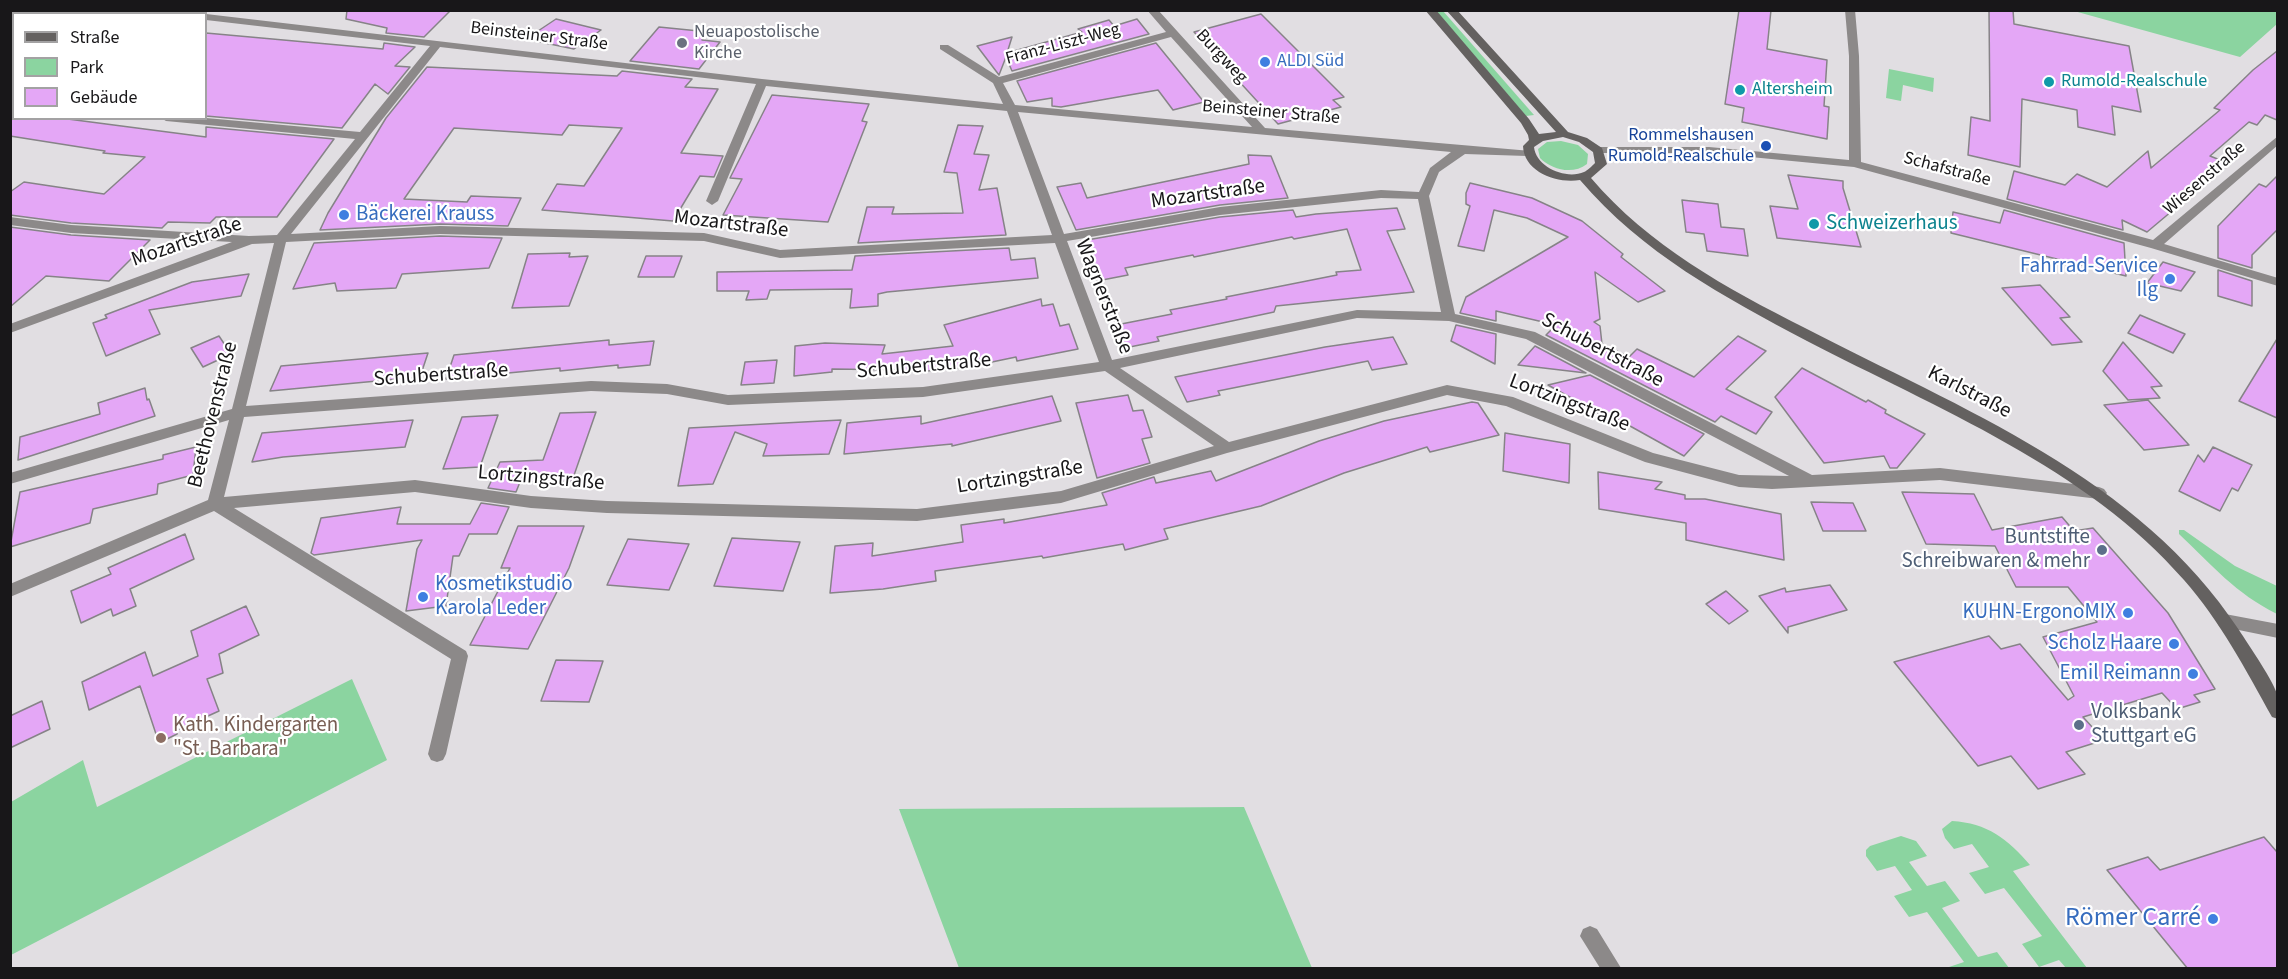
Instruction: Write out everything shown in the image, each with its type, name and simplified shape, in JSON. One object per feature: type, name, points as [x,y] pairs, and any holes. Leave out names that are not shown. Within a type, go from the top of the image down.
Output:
[{"type":"main road","points":[[1430,10],[1525,121],[1534,135],[1534,140]]},
{"type":"main road","points":[[1451,10],[1546,117],[1564,134]]},
{"type":"main road","points":[[1564,134],[1583,140],[1598,150],[1601,164],[1597,170],[1583,177],[1568,177],[1545,171],[1536,166],[1527,153],[1528,146],[1534,140],[1564,134]]},
{"type":"main road","name":"Karlstraße","points":[[1583,177],[1632,226],[1700,276],[1774,319],[2023,446],[2099,493],[2126,514],[2188,574],[2241,645],[2277,712]]},
{"type":"street","name":"Burgweg","points":[[1152,10],[1262,130]]},
{"type":"street","points":[[1850,10],[1854,56],[1855,164]]},
{"type":"street","name":"Beinsteiner Straße","points":[[207,17],[762,82],[1011,108],[1462,150],[1527,153]]},
{"type":"street","name":"Franz-Liszt-Weg","points":[[997,81],[1174,33]]},
{"type":"street","name":"Beethovenstraße","points":[[437,754],[460,656],[215,504],[281,238],[438,43]]},
{"type":"street","points":[[944,47],[997,81],[1011,108]]},
{"type":"street","points":[[712,201],[762,82]]},
{"type":"street","name":"Wagnerstraße","points":[[1011,108],[1107,366],[1227,448]]},
{"type":"street","points":[[188,120],[361,136]]},
{"type":"street","name":"Wiesenstraße","points":[[2156,245],[2277,139]]},
{"type":"street","points":[[1449,317],[1423,196],[1434,170],[1462,150]]},
{"type":"street","name":"Schafstraße","points":[[1598,150],[1709,150],[1855,164],[2156,245],[2277,282]]},
{"type":"street","name":"Mozartstraße","points":[[10,329],[250,240],[440,230],[704,237],[780,254],[1058,239],[1220,211],[1381,194],[1423,196]]},
{"type":"street","points":[[10,221],[72,229],[250,240]]},
{"type":"street","name":"Schubertstraße","points":[[10,479],[238,412],[591,386],[667,389],[729,400],[923,392],[1107,366],[1356,314],[1449,317],[1530,335],[1653,401],[1810,480]]},
{"type":"street","name":"Lortzingstraße","points":[[10,591],[215,504],[415,486],[531,502],[607,507],[917,515],[1061,497],[1227,448],[1448,390],[1508,400],[1650,458],[1738,481],[1772,483],[1940,474],[2099,493]]},
{"type":"street","points":[[2225,621],[2277,631]]},
{"type":"street","points":[[1590,936],[1611,969]]},
{"type":"green space","points":[[1436,11],[1443,11],[1534,115],[1526,116]]},
{"type":"green space","points":[[2074,11],[2277,11],[2277,24],[2240,57]]},
{"type":"green space","points":[[1889,69],[1934,78],[1933,92],[1903,85],[1901,101],[1886,98]]},
{"type":"green space","points":[[1561,141],[1578,145],[1588,154],[1587,164],[1575,169],[1563,170],[1550,166],[1540,158],[1538,149],[1547,142]]},
{"type":"green space","points":[[2179,530],[2184,530],[2235,566],[2277,586],[2277,614],[2249,597],[2225,578],[2179,534]]},
{"type":"green space","points":[[352,679],[387,760],[11,955],[11,802],[83,760],[97,807]]},
{"type":"green space","points":[[1244,807],[1312,968],[959,968],[899,809]]},
{"type":"green space","points":[[1952,821],[1976,825],[1996,834],[2022,856],[2030,865],[2013,871],[2087,968],[2066,968],[2059,960],[2039,967],[2022,944],[2042,936],[2004,888],[1985,894],[1969,873],[1989,867],[1972,844],[1954,849],[1945,838],[1942,829]]},
{"type":"green space","points":[[1901,836],[1916,841],[1927,856],[1909,862],[1927,886],[1945,881],[1960,901],[1942,908],[1978,957],[1997,952],[2009,968],[1946,968],[1964,962],[1927,912],[1909,917],[1894,896],[1912,890],[1895,866],[1877,871],[1866,856],[1866,850],[1870,846]]},
{"type":"building","points":[[347,10],[451,10],[424,37],[386,33],[387,28],[346,19]]},
{"type":"building","name":"Altersheim","points":[[1739,10],[1771,10],[1767,49],[1827,60],[1824,106],[1829,107],[1827,139],[1742,122],[1744,108],[1725,104]]},
{"type":"building","points":[[1989,10],[2013,10],[2014,24],[2129,46],[2141,112],[2112,106],[2115,135],[2078,127],[2077,110],[2022,99],[2020,167],[1968,155],[1971,117],[1990,121]]},
{"type":"building","name":"ALDI Süd","points":[[1261,14],[1344,97],[1333,100],[1341,107],[1278,124],[1194,32]]},
{"type":"building","points":[[556,19],[601,30],[574,49],[526,39]]},
{"type":"building","points":[[1137,19],[1149,34],[1012,71],[1006,57],[999,75],[977,46],[1012,37],[1007,53],[1082,32],[1078,29],[1109,20],[1114,26]]},
{"type":"building","points":[[659,27],[709,32],[702,40],[720,42],[699,69],[630,61]]},
{"type":"building","points":[[207,33],[383,49],[384,43],[415,47],[395,66],[410,67],[388,94],[375,84],[342,128],[207,116]]},
{"type":"building","points":[[1156,43],[1204,102],[1173,110],[1158,90],[1061,107],[1052,106],[1052,98],[1027,102],[1017,81]]},
{"type":"building","points":[[2277,51],[2277,120],[2265,115],[2257,125],[2249,122],[2210,156],[2225,162],[2197,190],[2147,232],[2122,220],[2123,230],[2007,199],[2014,171],[2065,185],[2077,174],[2107,187],[2148,151],[2151,168],[2220,110],[2214,108],[2253,70]]},
{"type":"building","points":[[427,67],[617,76],[622,71],[692,79],[685,87],[718,89],[681,153],[723,156],[714,177],[700,176],[673,221],[542,210],[557,184],[584,186],[622,128],[569,125],[562,135],[454,128],[404,199],[467,202],[471,196],[521,198],[508,226],[440,224],[320,230],[386,118]]},
{"type":"building","points":[[772,95],[869,104],[862,121],[867,122],[828,222],[723,215],[742,179],[730,178]]},
{"type":"building","points":[[10,118],[12,118],[12,120],[75,120],[206,137],[206,127],[334,139],[277,217],[216,217],[210,223],[168,222],[162,228],[71,223],[10,215],[10,192],[24,182],[104,194],[145,157],[103,153],[105,151],[10,136]]},
{"type":"building","points":[[958,125],[983,126],[974,154],[989,155],[979,190],[997,188],[1006,235],[858,243],[867,207],[894,207],[892,214],[963,213],[957,173],[944,172]]},
{"type":"building","points":[[1248,155],[1271,156],[1288,198],[1220,205],[1076,230],[1057,187],[1081,183],[1087,198],[1249,164]]},
{"type":"building","name":"Schweizerhaus","points":[[1788,175],[1843,181],[1843,188],[1861,247],[1777,238],[1770,206],[1798,209]]},
{"type":"building","points":[[2277,176],[2277,230],[2252,255],[2252,268],[2218,258],[2218,226],[2259,184],[2266,187]]},
{"type":"building","points":[[1470,183],[1532,198],[1582,221],[1623,254],[1621,257],[1665,291],[1638,302],[1595,272],[1600,319],[1594,322],[1600,326],[1602,344],[1629,357],[1637,349],[1694,377],[1738,336],[1766,351],[1726,389],[1772,412],[1756,434],[1721,416],[1715,422],[1546,335],[1556,325],[1496,311],[1496,321],[1460,313],[1466,297],[1568,237],[1527,218],[1494,210],[1484,251],[1458,246],[1470,206],[1466,204],[1466,193]]},
{"type":"building","points":[[1682,200],[1718,204],[1721,227],[1744,229],[1748,256],[1707,251],[1704,234],[1686,232]]},
{"type":"building","points":[[1397,208],[1405,229],[1387,231],[1414,292],[1276,306],[1274,312],[1157,337],[1159,341],[1120,349],[1111,326],[1172,314],[1170,310],[1227,299],[1226,297],[1337,275],[1336,272],[1361,270],[1347,229],[1125,268],[1128,275],[1097,281],[1081,241],[1220,217],[1293,210],[1296,217]]},
{"type":"building","points":[[2004,210],[2124,243],[2126,276],[1951,233],[1953,212],[2000,223]]},
{"type":"building","points":[[10,227],[71,235],[150,240],[109,281],[46,276],[10,307]]},
{"type":"building","points":[[440,236],[502,238],[489,268],[402,274],[396,288],[337,291],[335,283],[293,289],[314,243]]},
{"type":"building","points":[[1009,248],[1011,260],[1035,258],[1038,278],[887,292],[878,294],[878,306],[850,308],[852,289],[770,290],[767,299],[746,300],[749,291],[717,291],[717,272],[852,270],[855,256]]},
{"type":"building","points":[[570,253],[569,257],[588,256],[569,306],[512,308],[528,254]]},
{"type":"building","points":[[646,256],[682,256],[674,277],[638,277]]},
{"type":"building","name":"Fahrrad-Service Ilg","points":[[2163,262],[2195,272],[2181,291],[2147,283]]},
{"type":"building","points":[[2218,270],[2252,281],[2252,306],[2218,296]]},
{"type":"building","points":[[249,274],[241,296],[149,310],[160,334],[106,356],[93,323],[107,318],[105,315],[192,282]]},
{"type":"building","points":[[2040,285],[2070,317],[2060,318],[2082,342],[2052,345],[2002,288]]},
{"type":"building","points":[[1041,299],[1042,306],[1053,304],[1060,326],[1069,324],[1078,349],[1017,361],[1016,357],[963,368],[903,373],[903,370],[832,369],[832,372],[794,376],[795,346],[825,343],[885,345],[882,354],[953,346],[944,325]]},
{"type":"building","points":[[2140,315],[2185,334],[2173,353],[2128,333]]},
{"type":"building","points":[[1456,325],[1496,334],[1495,364],[1451,341]]},
{"type":"building","points":[[219,336],[231,354],[203,367],[191,348]]},
{"type":"building","points":[[1393,337],[1407,364],[1372,370],[1368,361],[1218,391],[1220,395],[1187,402],[1175,377],[1325,347]]},
{"type":"building","points":[[2277,339],[2277,418],[2239,401]]},
{"type":"building","points":[[609,340],[609,345],[654,341],[650,365],[618,368],[618,365],[560,371],[560,368],[446,379],[454,355]]},
{"type":"building","points":[[2123,342],[2162,386],[2151,387],[2160,398],[2128,400],[2103,371]]},
{"type":"building","points":[[1535,346],[1586,373],[1518,365]]},
{"type":"building","points":[[428,353],[420,377],[270,391],[281,366]]},
{"type":"building","points":[[777,360],[774,383],[741,385],[745,362]]},
{"type":"building","points":[[1802,368],[1866,402],[1868,400],[1886,410],[1885,413],[1925,434],[1897,468],[1890,468],[1884,456],[1824,463],[1775,397]]},
{"type":"building","points":[[1590,375],[1704,434],[1684,456],[1612,416],[1609,419],[1548,385]]},
{"type":"building","points":[[145,388],[147,400],[149,399],[155,416],[18,460],[20,437],[100,414],[98,403]]},
{"type":"building","points":[[1128,395],[1133,411],[1143,410],[1152,437],[1142,439],[1150,463],[1097,478],[1076,403]]},
{"type":"building","points":[[1052,396],[1061,421],[952,446],[952,444],[844,454],[847,423],[921,416],[921,424]]},
{"type":"building","points":[[2148,400],[2189,445],[2144,450],[2104,405]]},
{"type":"building","points":[[1472,402],[1478,403],[1499,435],[1430,452],[1427,447],[1344,473],[1261,506],[1164,529],[1168,539],[1125,550],[1123,544],[1043,558],[1042,556],[935,571],[936,581],[883,589],[830,593],[835,546],[873,543],[872,556],[963,542],[961,525],[1004,519],[1004,523],[1107,505],[1102,493],[1154,477],[1156,483],[1211,471],[1216,481],[1319,441],[1384,421]]},
{"type":"building","points":[[596,412],[572,481],[520,482],[516,492],[488,488],[500,462],[543,460],[560,413]]},
{"type":"building","points":[[498,415],[480,467],[443,469],[462,417]]},
{"type":"building","points":[[413,420],[405,447],[283,457],[252,462],[262,433]]},
{"type":"building","points":[[841,420],[829,454],[763,456],[767,444],[735,432],[713,484],[678,486],[689,428]]},
{"type":"building","points":[[1505,433],[1570,444],[1569,483],[1503,471]]},
{"type":"building","points":[[196,447],[193,475],[158,484],[157,494],[93,509],[90,523],[10,547],[20,492],[163,459],[163,455]]},
{"type":"building","points":[[2213,447],[2252,465],[2238,491],[2232,488],[2220,511],[2179,491],[2198,455],[2204,462]]},
{"type":"building","points":[[1598,472],[1662,482],[1655,489],[1685,495],[1685,499],[1705,499],[1781,514],[1784,560],[1686,540],[1686,523],[1599,509]]},
{"type":"building","points":[[1902,492],[1974,494],[1992,530],[2062,517],[2074,531],[2093,528],[2168,613],[2215,689],[2194,695],[2200,702],[2177,709],[2162,693],[2083,717],[2104,740],[2066,752],[2085,774],[2038,789],[2011,756],[1978,766],[1894,662],[1989,636],[2001,649],[2020,644],[2068,700],[2074,696],[2043,637],[2097,622],[2068,587],[2016,587],[1995,546],[1926,544]]},
{"type":"building","points":[[1811,502],[1853,503],[1866,531],[1823,531]]},
{"type":"building","points":[[481,503],[509,507],[497,534],[469,534],[459,556],[453,556],[446,606],[406,611],[417,549],[422,540],[314,555],[311,553],[321,518],[401,507],[397,524],[470,524]]},
{"type":"building","points":[[518,526],[584,526],[569,568],[528,649],[470,645],[510,568],[501,568]]},
{"type":"building","points":[[185,534],[194,559],[130,589],[136,606],[113,616],[111,609],[81,623],[71,591],[111,574],[108,568]]},
{"type":"building","points":[[732,538],[800,542],[783,591],[714,586]]},
{"type":"building","points":[[628,539],[689,544],[669,590],[607,585]]},
{"type":"building","points":[[1830,585],[1847,610],[1788,627],[1788,633],[1759,596],[1785,588],[1786,592]]},
{"type":"building","points":[[1726,591],[1748,611],[1729,624],[1706,604]]},
{"type":"building","points":[[246,606],[259,635],[219,654],[223,673],[207,679],[219,711],[177,730],[177,734],[159,743],[140,686],[89,710],[82,682],[145,652],[153,676],[198,656],[191,631]]},
{"type":"building","points":[[556,660],[603,661],[589,702],[541,701]]},
{"type":"building","points":[[42,701],[50,729],[10,748],[10,716]]},
{"type":"building","name":"Römer Carré","points":[[2264,837],[2277,852],[2277,969],[2188,969],[2107,870],[2148,857],[2160,870]]},
{"type":"place","name":"Neuapostolische Kirche","points":[[682,43]]},
{"type":"place","name":"ALDI Süd","points":[[1265,62]]},
{"type":"place","name":"Rumold-Realschule","points":[[2049,82]]},
{"type":"place","name":"Altersheim","points":[[1740,90]]},
{"type":"place","name":"Rommelshausen Rumold-Realschule","points":[[1766,146]]},
{"type":"place","name":"Bäckerei Krauss","points":[[344,215]]},
{"type":"place","name":"Schweizerhaus","points":[[1814,224]]},
{"type":"place","name":"Fahrrad-Service Ilg","points":[[2170,279]]},
{"type":"place","name":"Buntstifte Schreibwaren & mehr","points":[[2102,550]]},
{"type":"place","name":"Kosmetikstudio Karola Leder","points":[[423,597]]},
{"type":"place","name":"KUHN-ErgonoMIX","points":[[2128,613]]},
{"type":"place","name":"Scholz Haare","points":[[2174,644]]},
{"type":"place","name":"Emil Reimann","points":[[2193,674]]},
{"type":"place","name":"Volksbank Stuttgart eG","points":[[2079,725]]},
{"type":"place","name":"Kath. Kindergarten \"St. Barbara\"","points":[[161,738]]},
{"type":"place","name":"Römer Carré","points":[[2213,919]]}]
